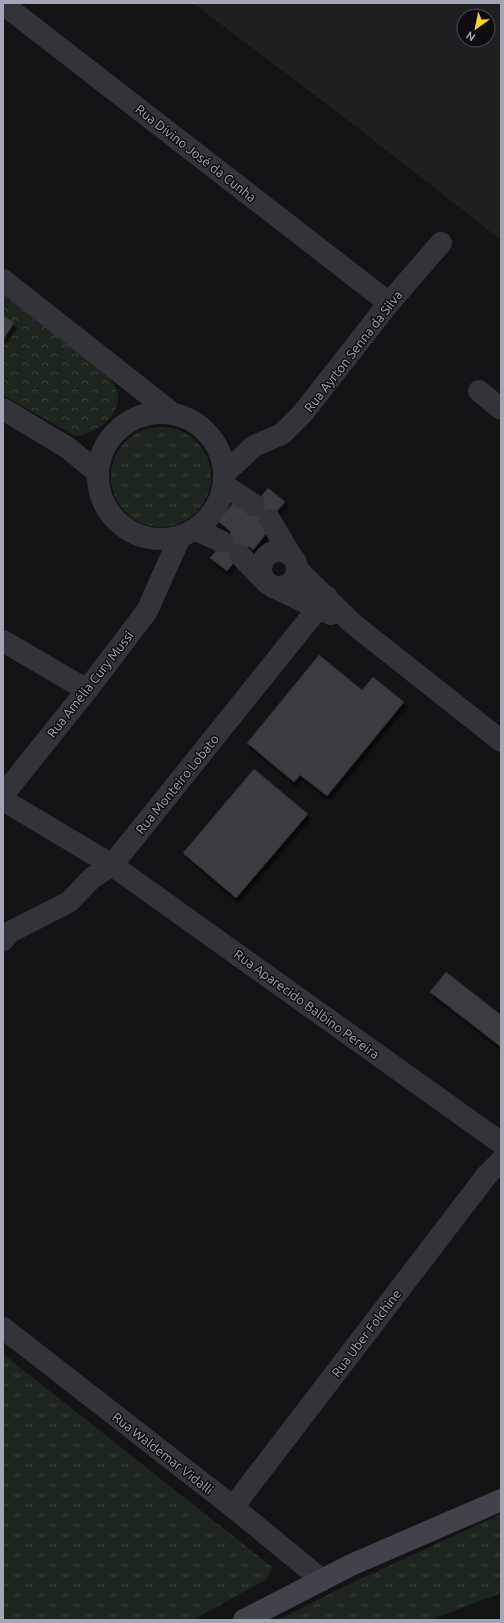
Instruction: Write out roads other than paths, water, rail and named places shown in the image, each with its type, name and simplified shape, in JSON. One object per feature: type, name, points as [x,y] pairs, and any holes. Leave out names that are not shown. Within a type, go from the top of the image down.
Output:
[{"type":"main road","points":[[244,1620],[358,1562],[501,1500]]},
{"type":"street","name":"Rua Divino José da Cunha","points":[[3,4],[389,303]]},
{"type":"street","name":"Rua Ayrton Senna da Silva","points":[[224,479],[254,446],[282,434],[303,413],[389,303],[441,243]]},
{"type":"street","points":[[3,280],[172,414]]},
{"type":"street","points":[[138,387],[140,416]]},
{"type":"street","points":[[479,391],[501,409]]},
{"type":"street","points":[[3,408],[68,448],[97,472]]},
{"type":"street","points":[[188,533],[206,521],[221,498],[224,479],[221,457],[214,442],[203,429],[188,419],[172,414],[156,413],[140,416],[124,424],[112,436],[103,450],[97,472],[100,494],[110,514],[126,530],[147,538],[188,533],[223,542]]},
{"type":"street","name":"Rua Ayrton Senna da Silva","points":[[214,442],[254,446]]},
{"type":"street","points":[[68,448],[103,450]]},
{"type":"street","points":[[224,479],[254,505]]},
{"type":"street","points":[[270,520],[294,562],[322,603]]},
{"type":"street","name":"Rua Amélia Cury Mussi","points":[[3,794],[87,690],[147,611],[166,567],[188,533]]},
{"type":"street","points":[[147,538],[166,567]]},
{"type":"street","points":[[280,551],[294,562],[296,577],[287,587],[280,588],[270,585],[261,573],[262,563],[265,558],[274,552],[280,551]]},
{"type":"street","points":[[240,555],[270,585],[322,603],[352,623],[501,741]]},
{"type":"street","name":"Rua Monteiro Lobato","points":[[3,940],[10,932],[69,902],[92,878],[112,865],[322,603]]},
{"type":"street","points":[[3,641],[87,690]]},
{"type":"street","name":"Rua Aparecido Balbino Pereira","points":[[3,800],[112,865],[501,1143]]},
{"type":"street","name":"Rua Uber Folchine","points":[[233,1507],[487,1175],[501,1160]]},
{"type":"street","name":"Rua Waldemar Vidalli","points":[[3,1328],[233,1507],[322,1580]]}]
